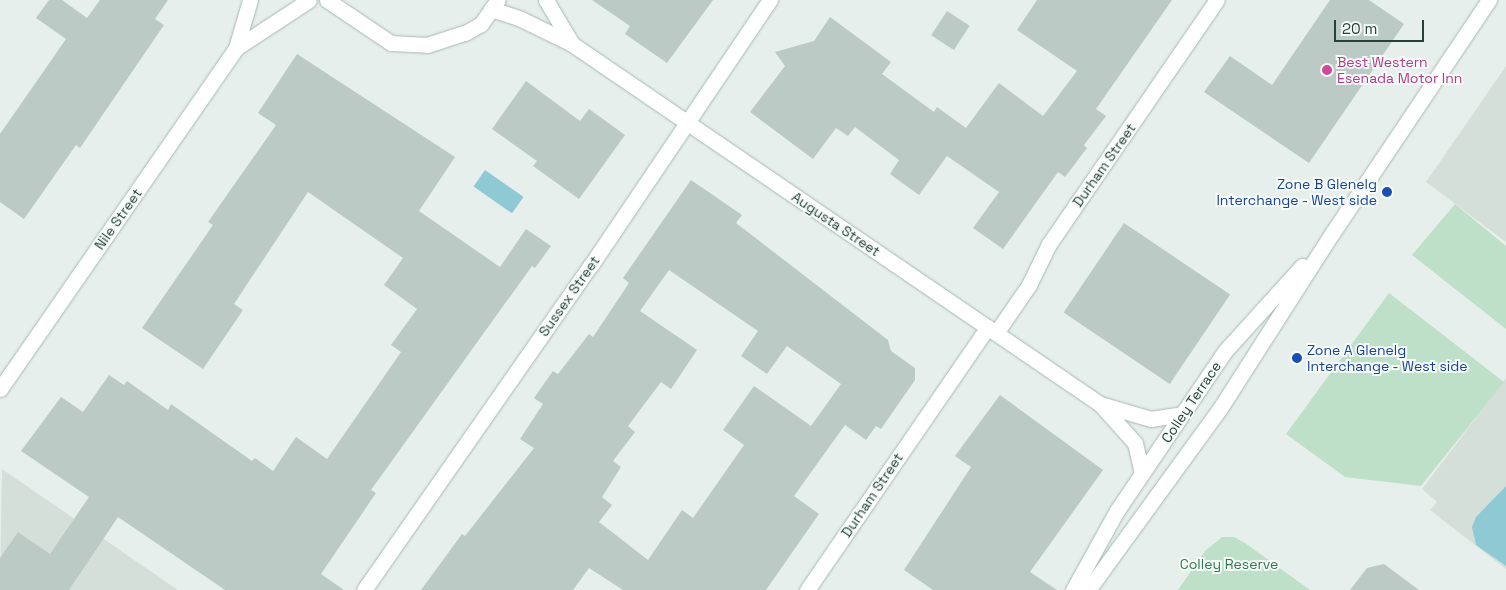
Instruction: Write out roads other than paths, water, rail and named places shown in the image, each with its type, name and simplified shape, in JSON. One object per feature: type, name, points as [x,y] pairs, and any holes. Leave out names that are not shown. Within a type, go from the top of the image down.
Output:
[{"type":"street","name":"Nile Street","points":[[0,389],[236,48],[250,0]]},
{"type":"street","name":"Nile Street","points":[[236,48],[309,0]]},
{"type":"street","points":[[327,0],[391,43],[427,45],[464,34],[481,24],[495,5]]},
{"type":"street","name":"Augusta Street","points":[[546,0],[572,44]]},
{"type":"street","name":"Sussex Street","points":[[364,590],[770,0]]},
{"type":"street","name":"Durham Street","points":[[807,590],[992,330],[1029,286],[1049,244],[1217,0]]},
{"type":"street","name":"Colley Terrace","points":[[1088,590],[1219,410],[1333,232],[1489,0]]},
{"type":"street","name":"Augusta Street","points":[[495,5],[572,44],[1100,404],[1135,443],[1142,473]]},
{"type":"street","name":"Colley Terrace","points":[[1074,590],[1116,512],[1225,351],[1333,232]]},
{"type":"street","name":"Augusta Street","points":[[1100,404],[1151,419],[1182,414]]},
{"type":"water","points":[[485,170],[524,197],[512,213],[474,186]]},
{"type":"water","points":[[1506,486],[1506,566],[1476,545],[1472,527],[1476,517]]},
{"type":"place","name":"Best Western Esenada Motor Inn","points":[[1327,70]]},
{"type":"place","name":"Zone B Glenelg Interchange - West side","points":[[1387,192]]},
{"type":"place","name":"Zone A Glenelg Interchange - West side","points":[[1297,358]]},
{"type":"park label","name":"Colley Reserve","points":[[1229,564]]}]
